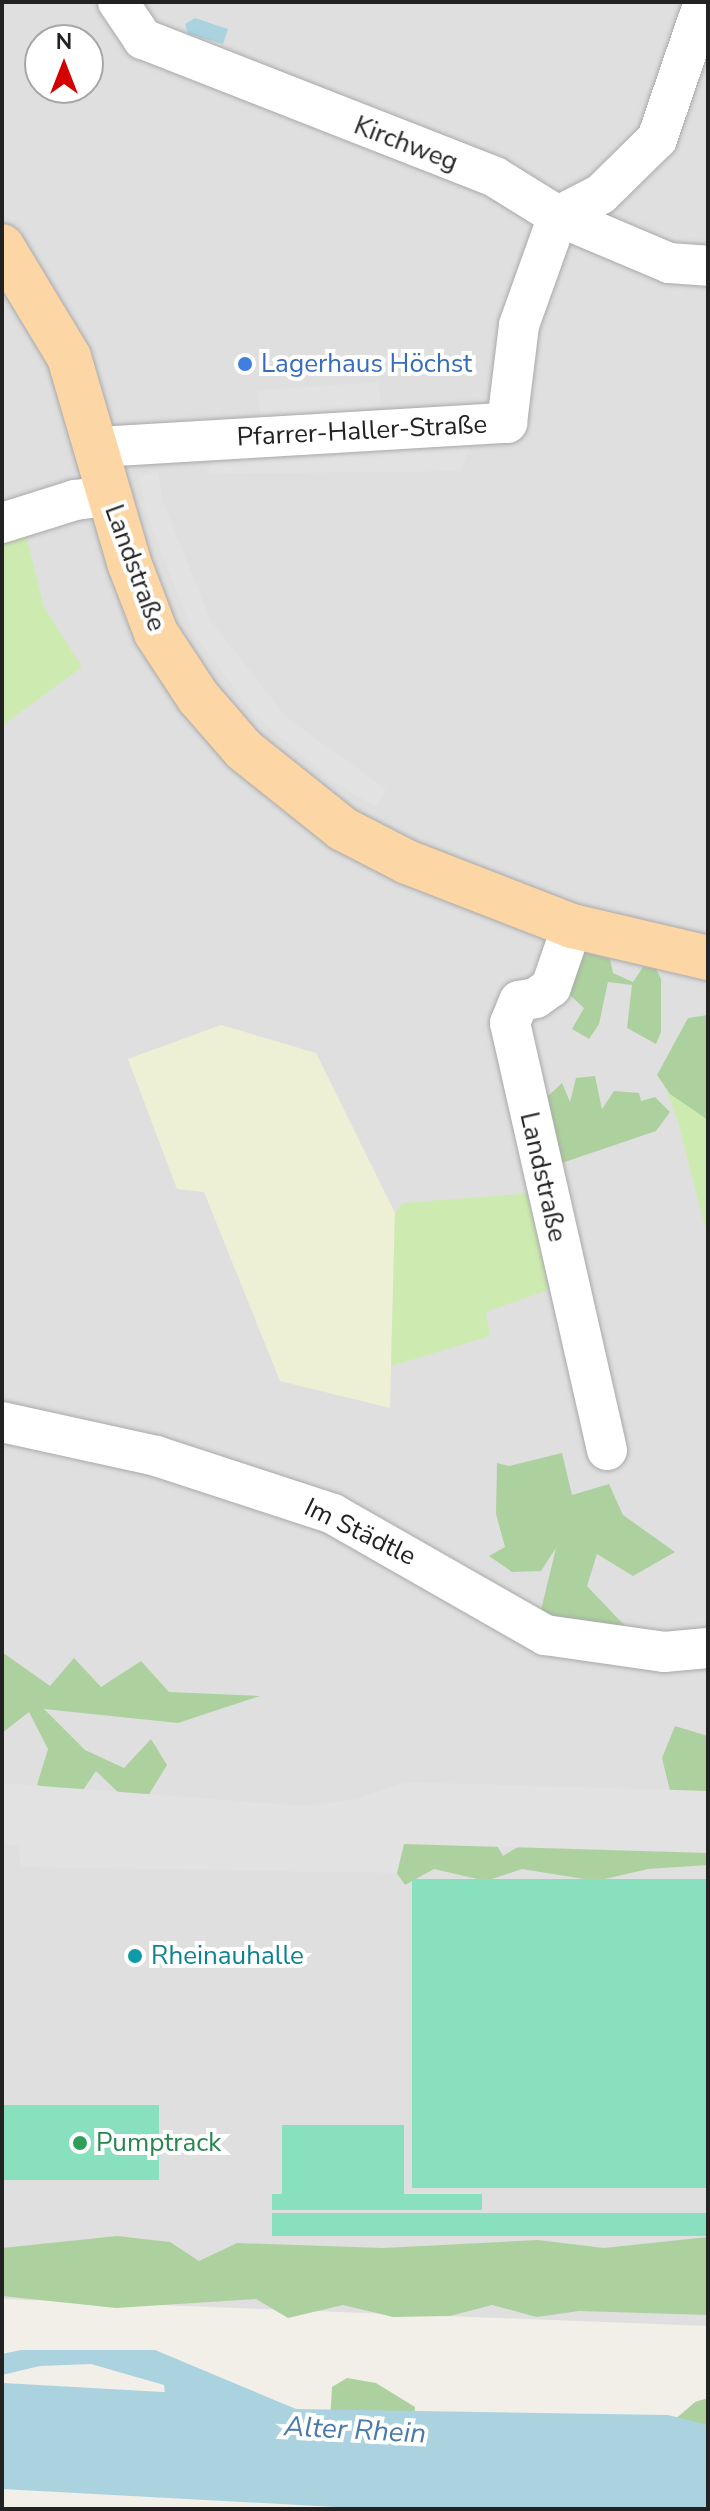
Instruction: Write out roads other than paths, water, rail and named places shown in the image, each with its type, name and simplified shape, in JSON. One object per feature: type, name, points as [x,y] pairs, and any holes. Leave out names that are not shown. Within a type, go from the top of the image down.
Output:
[{"type":"main road","name":"Landstraße","points":[[2,246],[69,357],[110,496],[156,633],[198,697],[244,750],[343,829],[480,894],[572,926],[708,958]]},
{"type":"street","name":"Kirchweg","points":[[118,2],[143,39],[495,177],[558,216],[669,263],[708,266]]},
{"type":"street","points":[[558,216],[601,194],[657,139],[704,2]]},
{"type":"street","name":"Pfarrer-Haller-Straße","points":[[98,447],[507,423],[519,325],[558,216]]},
{"type":"street","points":[[2,523],[75,500],[110,496]]},
{"type":"street","name":"Landstraße","points":[[572,926],[551,987],[536,998],[519,1001],[510,1023],[607,1450]]},
{"type":"street","name":"Im Städtle","points":[[2,1422],[156,1456],[333,1514],[545,1635],[664,1652],[708,1648]]},
{"type":"water","points":[[195,18],[228,29],[223,44],[188,34],[185,24]]},
{"type":"water","points":[[21,2350],[155,2350],[296,2409],[668,2415],[708,2425],[708,2509],[372,2509],[2,2489],[2,2408],[32,2407],[49,2421],[65,2424],[166,2401],[164,2385],[91,2364],[40,2366],[2,2375],[2,2354]]},
{"type":"waterway","name":"Alter Rhein","points":[[2,2411],[179,2421]]},
{"type":"place","name":"Lagerhaus Höchst","points":[[245,364]]},
{"type":"place","name":"Rheinauhalle","points":[[135,1956]]},
{"type":"place","name":"Pumptrack","points":[[80,2143]]}]
